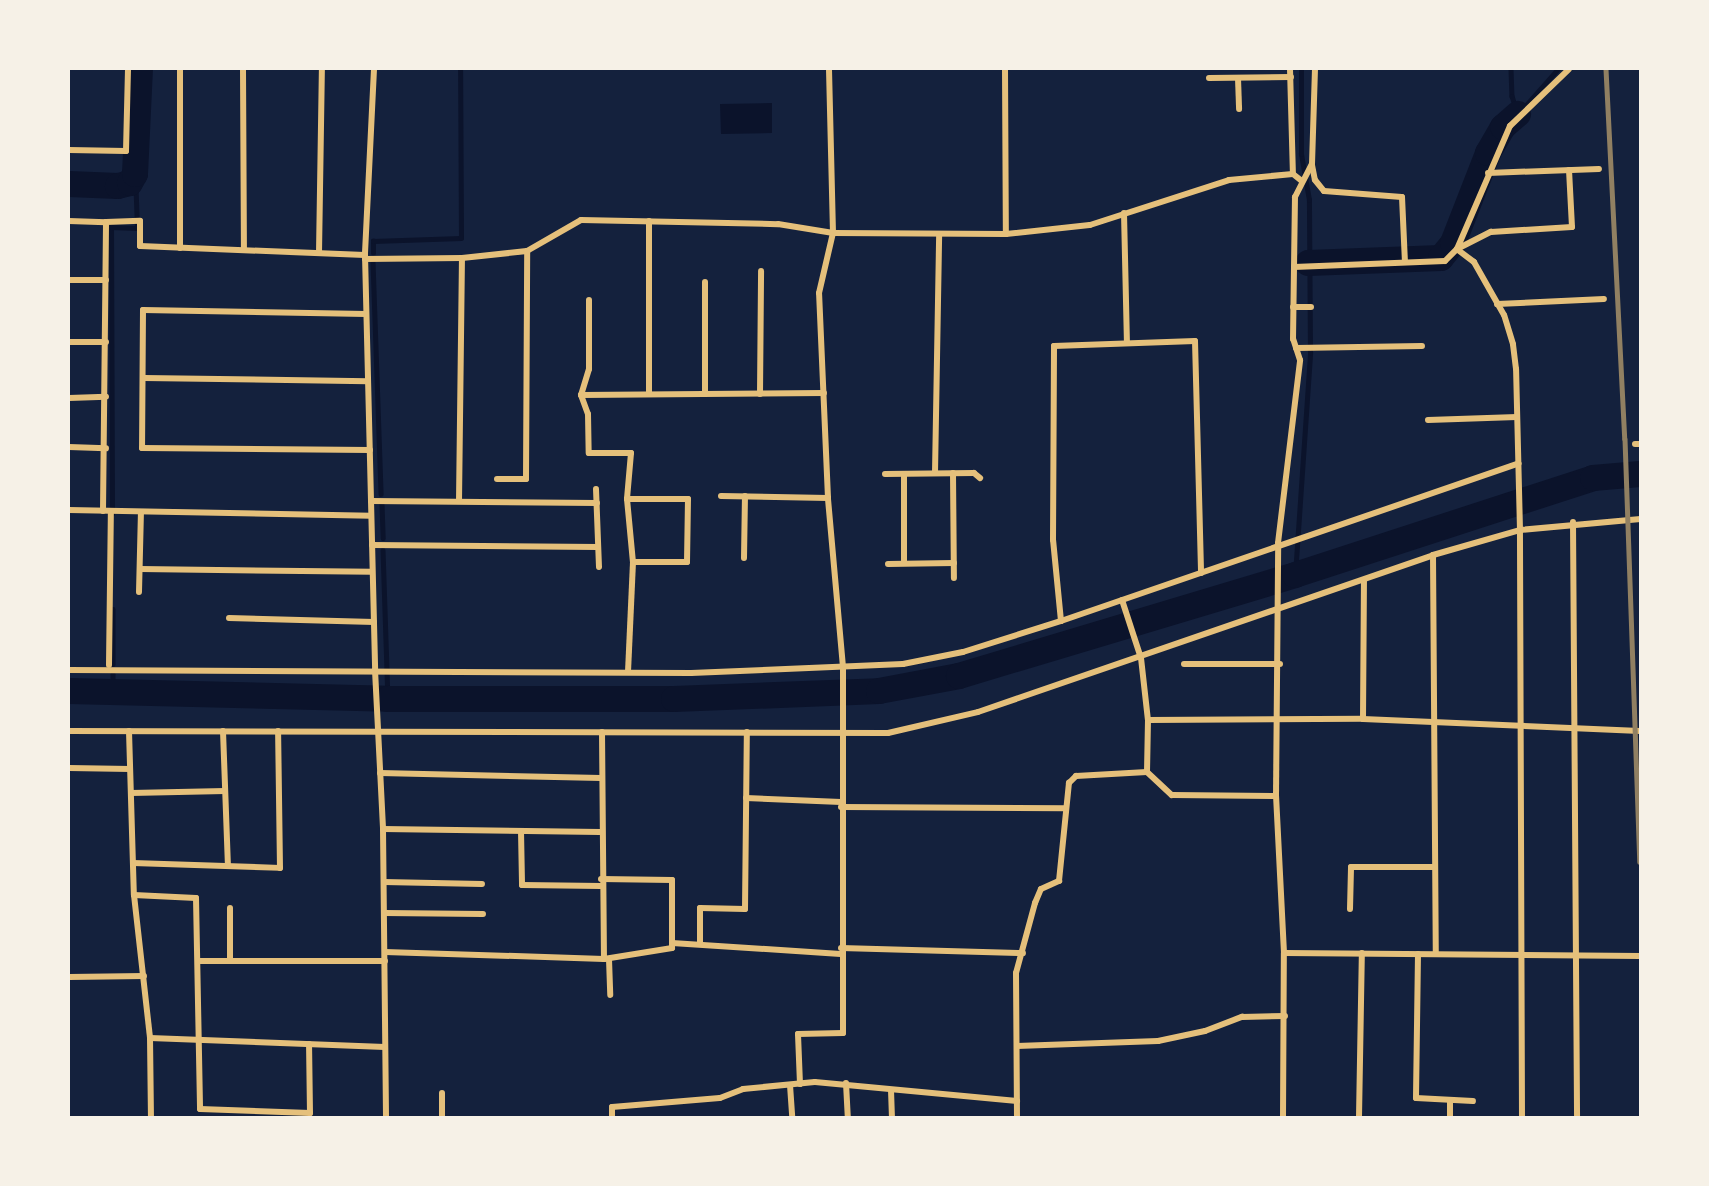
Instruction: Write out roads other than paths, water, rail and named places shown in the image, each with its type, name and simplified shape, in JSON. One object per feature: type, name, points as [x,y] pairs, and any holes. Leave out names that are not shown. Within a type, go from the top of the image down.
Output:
[{"type":"street","points":[[69,150],[126,151],[128,69]]},
{"type":"street","points":[[180,69],[180,248]]},
{"type":"street","points":[[243,69],[244,250]]},
{"type":"street","points":[[319,253],[322,69]]},
{"type":"street","points":[[374,69],[365,257],[372,572],[378,670],[378,729],[383,829],[386,1117]]},
{"type":"street","points":[[800,1084],[798,1034],[843,1033],[841,804],[845,732],[843,670],[828,498],[819,293],[833,233],[829,69]]},
{"type":"street","points":[[1005,69],[1006,234]]},
{"type":"street","points":[[1290,69],[1293,174]]},
{"type":"street","points":[[1315,69],[1312,164],[1315,180],[1324,191],[1402,197],[1405,262]]},
{"type":"street","points":[[1294,267],[1445,261],[1456,249],[1510,126],[1569,69]]},
{"type":"street","points":[[1209,78],[1291,77]]},
{"type":"street","points":[[1238,78],[1239,109]]},
{"type":"street","points":[[1283,1117],[1284,953],[1276,796],[1280,721],[1278,547],[1300,360],[1296,348],[1293,307],[1295,197],[1312,164]]},
{"type":"street","points":[[1488,173],[1599,169]]},
{"type":"street","points":[[1456,249],[1491,232],[1572,227],[1569,170]]},
{"type":"street","points":[[69,221],[140,221],[140,246],[365,257],[462,258],[527,251],[581,220],[778,224],[833,233],[939,236],[1006,234],[1090,225],[1220,182],[1293,174],[1304,178]]},
{"type":"street","points":[[1124,213],[1127,343]]},
{"type":"street","points":[[649,221],[649,394]]},
{"type":"street","points":[[103,511],[106,448],[106,222]]},
{"type":"street","points":[[935,473],[939,236]]},
{"type":"street","points":[[1456,249],[1474,262],[1497,304],[1513,344],[1520,530],[1522,1117]]},
{"type":"street","points":[[497,479],[526,478],[527,251]]},
{"type":"street","points":[[459,501],[462,258]]},
{"type":"street","points":[[760,394],[761,272]]},
{"type":"street","points":[[69,280],[106,280]]},
{"type":"street","points":[[705,282],[705,394]]},
{"type":"street","points":[[1497,304],[1604,299]]},
{"type":"street","points":[[589,300],[589,369],[581,395],[588,414],[589,453],[630,453],[627,499],[633,562],[628,672]]},
{"type":"street","points":[[1293,307],[1308,307]]},
{"type":"street","points":[[366,314],[142,310],[144,378],[142,448],[370,450]]},
{"type":"street","points":[[1061,621],[1053,540],[1054,346],[1195,341],[1201,573]]},
{"type":"street","points":[[69,342],[106,342]]},
{"type":"street","points":[[1296,348],[1422,346]]},
{"type":"street","points":[[144,378],[368,381]]},
{"type":"street","points":[[581,395],[824,393]]},
{"type":"street","points":[[69,398],[106,397]]},
{"type":"street","points":[[1428,420],[1517,417]]},
{"type":"street","points":[[69,447],[106,448]]},
{"type":"street","points":[[69,670],[628,672],[843,670],[903,664],[963,652],[1123,602],[1278,547],[1290,540],[1519,463]]},
{"type":"street","points":[[953,473],[954,578]]},
{"type":"street","points":[[885,474],[974,473],[980,478]]},
{"type":"street","points":[[904,474],[904,564]]},
{"type":"street","points":[[596,489],[599,567]]},
{"type":"street","points":[[721,496],[828,498]]},
{"type":"street","points":[[744,558],[745,496]]},
{"type":"street","points":[[627,499],[688,499],[687,562],[633,562]]},
{"type":"street","points":[[371,501],[597,502]]},
{"type":"street","points":[[69,510],[371,516]]},
{"type":"street","points":[[109,665],[111,511]]},
{"type":"street","points":[[139,592],[141,512]]},
{"type":"street","points":[[69,731],[378,729],[888,733],[978,712],[1280,607],[1364,581],[1433,555],[1520,530],[1573,522],[1640,519]]},
{"type":"street","points":[[1573,522],[1577,1117]]},
{"type":"street","points":[[372,545],[598,547]]},
{"type":"street","points":[[1433,555],[1436,954]]},
{"type":"street","points":[[888,564],[954,563]]},
{"type":"street","points":[[140,569],[372,572]]},
{"type":"street","points":[[1363,719],[1364,581]]},
{"type":"street","points":[[1123,602],[1140,655],[1148,720],[1147,772]]},
{"type":"street","points":[[229,618],[374,622]]},
{"type":"street","points":[[1184,664],[1280,664]]},
{"type":"street","points":[[1148,720],[1363,719],[1520,729],[1640,731]]},
{"type":"street","points":[[129,731],[134,895],[150,1038],[151,1117]]},
{"type":"street","points":[[223,731],[228,866]]},
{"type":"street","points":[[133,863],[280,868],[278,731]]},
{"type":"street","points":[[602,732],[601,883],[610,995]]},
{"type":"street","points":[[700,943],[700,908],[745,909],[747,732]]},
{"type":"street","points":[[69,768],[130,769]]},
{"type":"street","points":[[1017,1117],[1016,973],[1041,890],[1059,881],[1069,783],[1076,776],[1147,772],[1172,795],[1276,796]]},
{"type":"street","points":[[380,773],[601,778]]},
{"type":"street","points":[[131,793],[225,791]]},
{"type":"street","points":[[746,798],[841,804],[1066,808]]},
{"type":"street","points":[[383,829],[600,832]]},
{"type":"street","points":[[385,952],[607,959],[672,948],[672,880],[522,885],[520,831]]},
{"type":"street","points":[[1350,909],[1350,867],[1435,867]]},
{"type":"street","points":[[384,882],[482,884]]},
{"type":"street","points":[[134,895],[196,898],[200,1109],[253,1114],[309,1113],[309,1044]]},
{"type":"street","points":[[230,908],[230,961]]},
{"type":"street","points":[[384,913],[483,914]]},
{"type":"street","points":[[672,943],[841,951],[1023,953]]},
{"type":"street","points":[[1284,953],[1640,957]]},
{"type":"street","points":[[1359,1117],[1362,953]]},
{"type":"street","points":[[1419,954],[1416,1098],[1473,1101]]},
{"type":"street","points":[[198,961],[384,961]]},
{"type":"street","points":[[69,977],[144,976]]},
{"type":"street","points":[[1017,1046],[1158,1041],[1205,1031],[1242,1017],[1285,1016]]},
{"type":"street","points":[[150,1038],[385,1047]]},
{"type":"street","points":[[846,1083],[848,1117]]},
{"type":"street","points":[[612,1117],[612,1107],[720,1098],[744,1089],[800,1084],[846,1083],[891,1090],[1017,1101]]},
{"type":"street","points":[[790,1085],[792,1117]]},
{"type":"street","points":[[891,1090],[892,1117]]},
{"type":"street","points":[[442,1094],[442,1117]]},
{"type":"street","points":[[1450,1100],[1450,1117]]},
{"type":"water","points":[[772,103],[772,133],[721,134],[720,104]]},
{"type":"waterway","points":[[69,184],[118,186],[130,183],[135,174],[140,69]]},
{"type":"waterway","points":[[373,253],[373,241],[461,238],[460,69]]},
{"type":"waterway","points":[[1295,575],[1310,353],[1309,200],[1301,154],[1301,69]]},
{"type":"waterway","points":[[1511,69],[1512,96],[1518,114],[1558,69]]},
{"type":"waterway","points":[[1308,263],[1441,258],[1453,243],[1488,153],[1503,127],[1518,114]]},
{"type":"waterway","points":[[112,514],[111,227],[137,228],[135,174]]},
{"type":"waterway","points":[[373,262],[381,494]]},
{"type":"waterway","points":[[69,691],[388,699],[674,699],[879,691],[959,676],[1295,575],[1593,478],[1640,474]]},
{"type":"waterway","points":[[382,504],[383,538]]},
{"type":"waterway","points":[[383,550],[388,699]]},
{"type":"waterway","points":[[113,609],[113,664]]},
{"type":"waterway","points":[[113,674],[113,689]]},
{"type":"railway","points":[[1606,69],[1625,439],[1640,862]]}]
